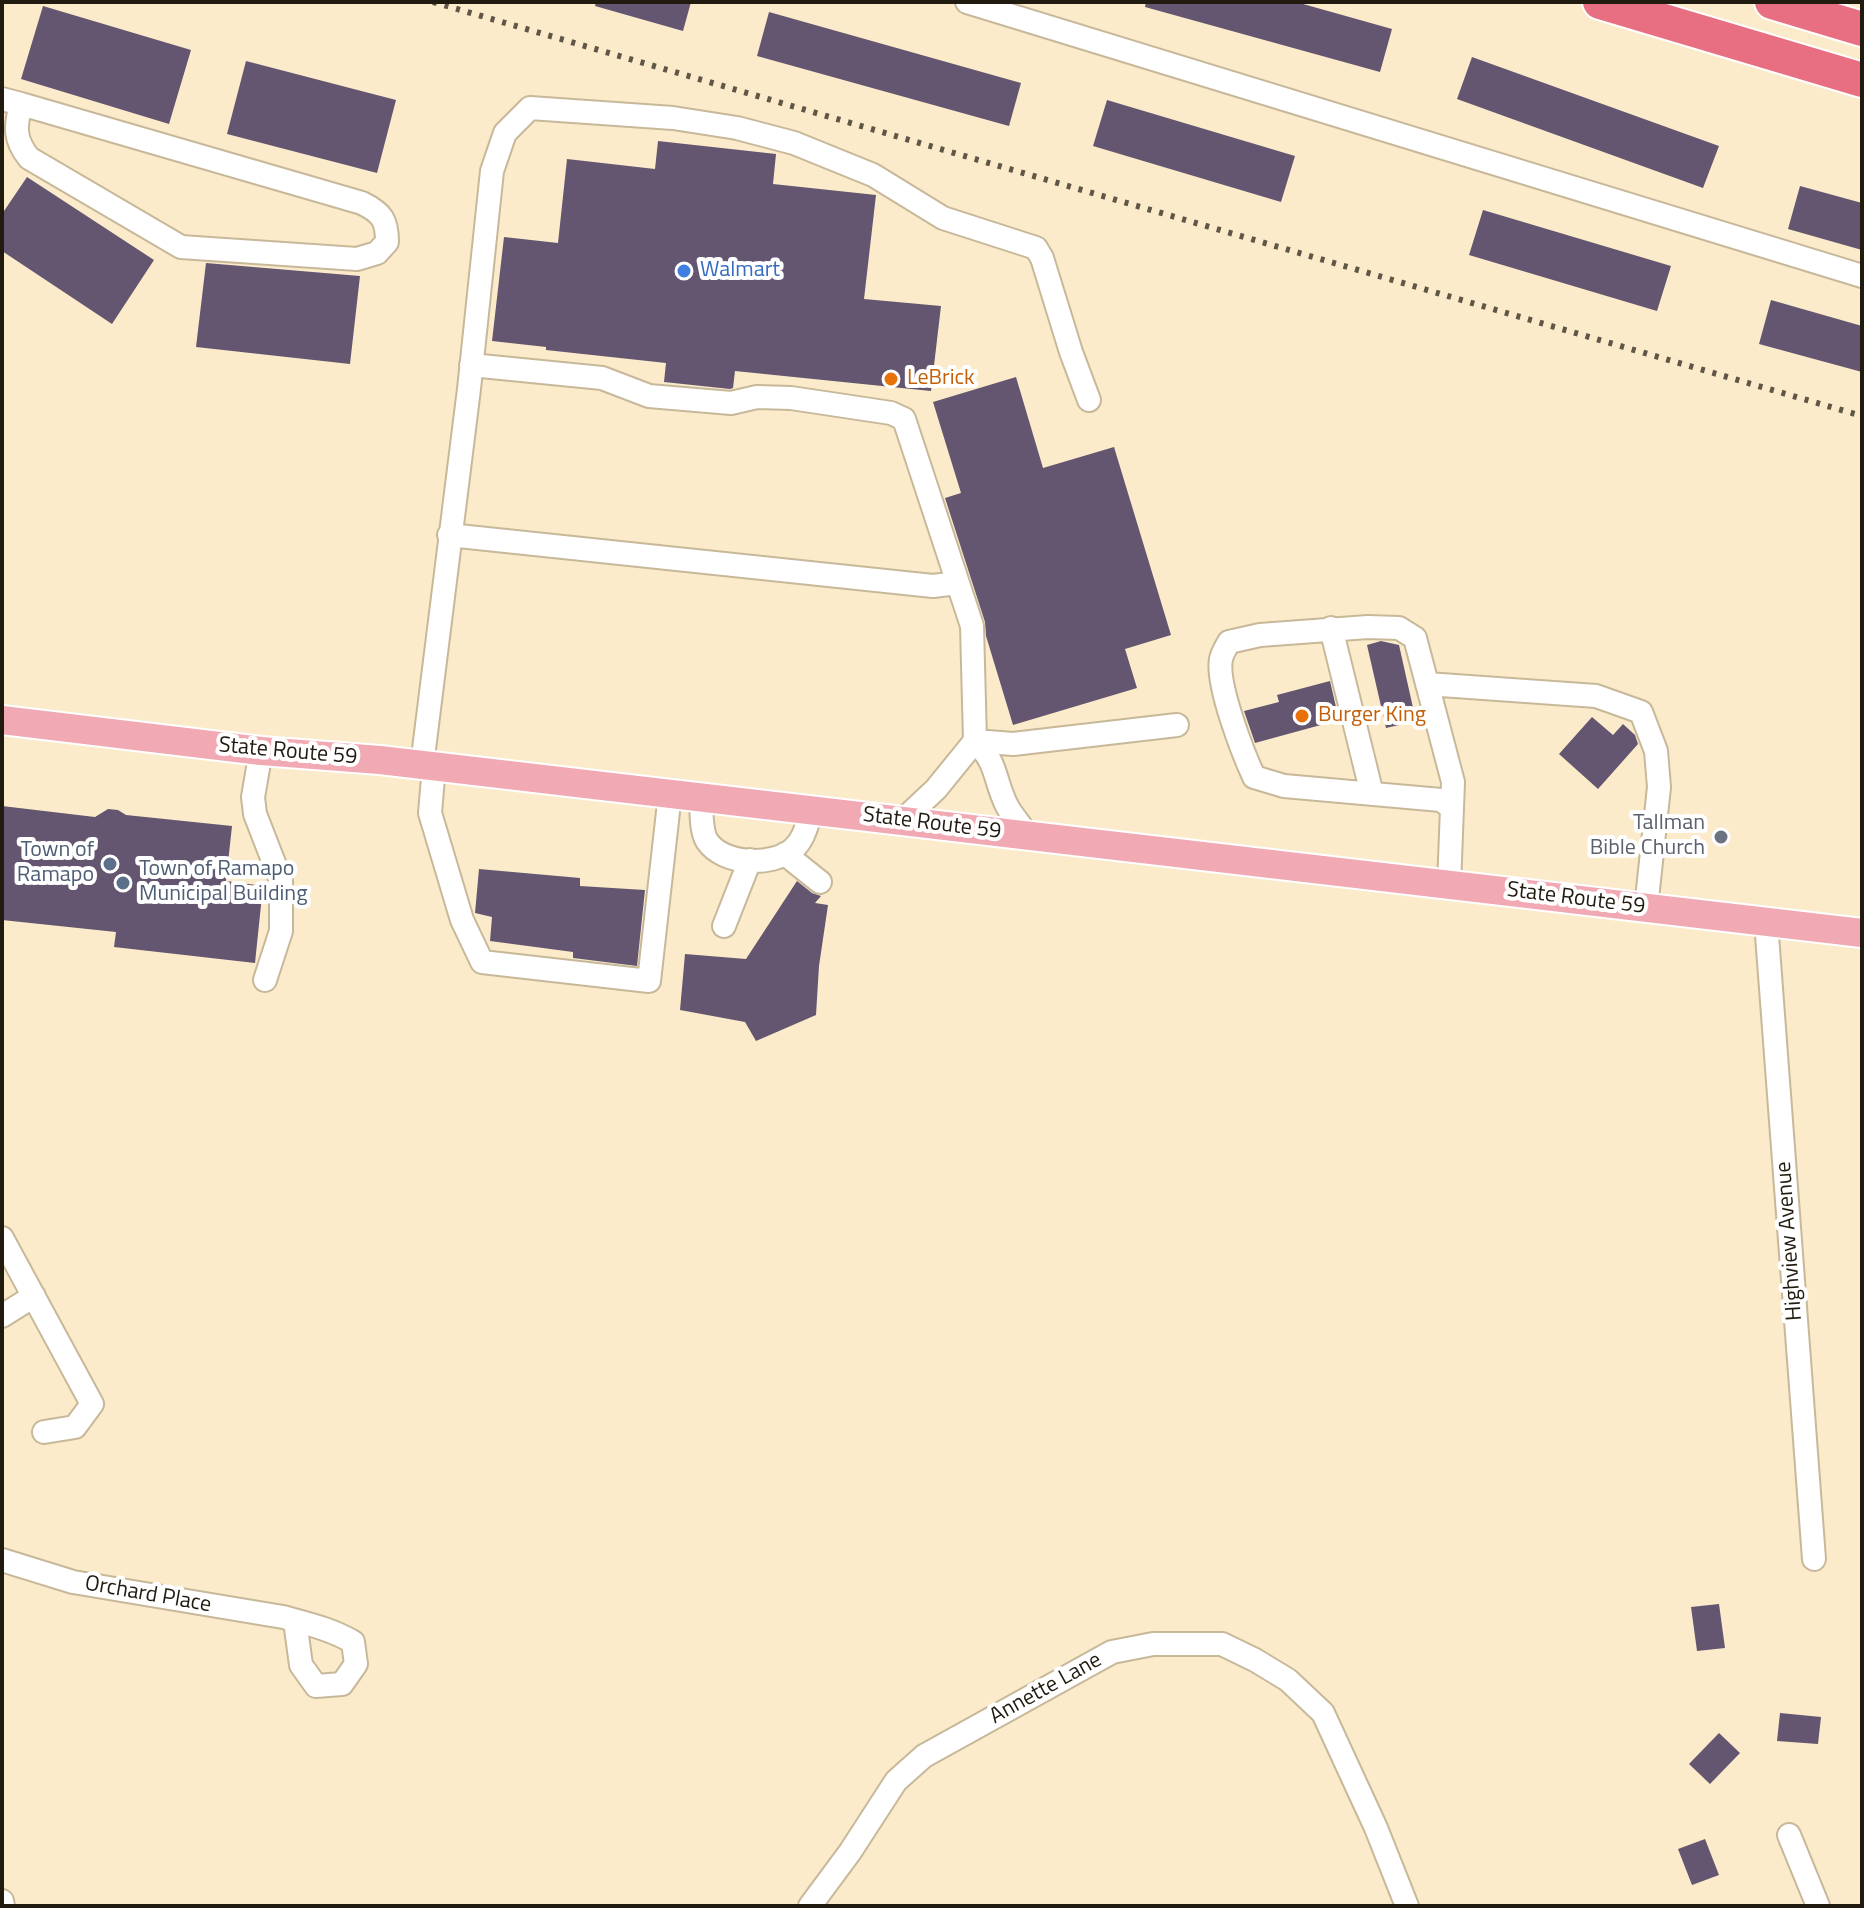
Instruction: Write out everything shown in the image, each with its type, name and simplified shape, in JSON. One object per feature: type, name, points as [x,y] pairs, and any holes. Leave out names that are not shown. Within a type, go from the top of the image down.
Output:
[{"type":"highway","points":[[1600,2],[1862,80]]},
{"type":"highway","points":[[1772,2],[1862,29]]},
{"type":"main road","name":"State Route 59","points":[[2,720],[261,751],[428,765],[1862,933]]},
{"type":"street","points":[[967,2],[1862,276]]},
{"type":"street","points":[[11,102],[362,203],[378,210],[387,223],[387,242],[377,253],[357,259],[181,247],[29,158],[17,143],[11,102]]},
{"type":"street","points":[[670,794],[649,981],[482,962],[462,920],[430,813],[428,765],[449,535],[492,171],[505,133],[530,108],[673,118],[737,128],[794,143],[873,175],[943,218],[1036,248],[1089,400]]},
{"type":"street","points":[[471,365],[602,378],[649,396],[731,403],[757,397],[791,398],[891,413],[904,419],[972,626],[975,741],[936,789],[902,821]]},
{"type":"street","points":[[449,535],[933,586],[957,583]]},
{"type":"street","points":[[1331,628],[1372,794]]},
{"type":"street","points":[[1449,885],[1452,808],[1453,782],[1415,638],[1399,628],[1331,628],[1260,635],[1229,642],[1220,658],[1221,678],[1244,756],[1254,777],[1284,786],[1441,800],[1452,808]]},
{"type":"street","points":[[1427,684],[1596,696],[1641,712],[1656,751],[1659,787],[1646,908]]},
{"type":"street","points":[[975,741],[1013,744],[1177,725]]},
{"type":"street","points":[[975,741],[991,757],[1008,808],[1028,836]]},
{"type":"street","points":[[261,751],[253,797],[255,814],[281,881],[281,931],[265,980]]},
{"type":"street","points":[[701,797],[707,840],[720,852],[750,860],[769,860],[794,849],[803,836],[812,810]]},
{"type":"street","points":[[785,854],[820,882]]},
{"type":"street","points":[[724,926],[750,860]]},
{"type":"street","name":"Highview Avenue","points":[[1766,922],[1814,1559]]},
{"type":"street","points":[[2,1238],[92,1404],[75,1427],[44,1432]]},
{"type":"street","points":[[2,1316],[34,1296]]},
{"type":"street","name":"Orchard Place","points":[[2,1560],[73,1582],[295,1621]]},
{"type":"street","name":"Annette Lane","points":[[810,1906],[896,1781],[924,1756],[1112,1652],[1153,1644],[1222,1644],[1288,1680],[1323,1713],[1376,1828],[1407,1906]]},
{"type":"street","points":[[1789,1835],[1818,1906]]},
{"type":"building","points":[[596,2],[691,2],[683,31],[595,6]]},
{"type":"building","points":[[1146,2],[1296,2],[1392,29],[1380,72],[1145,7]]},
{"type":"building","points":[[43,6],[191,50],[169,124],[21,79]]},
{"type":"building","points":[[769,12],[1021,83],[1009,126],[757,56]]},
{"type":"building","points":[[1472,57],[1719,146],[1703,188],[1457,99]]},
{"type":"building","points":[[246,61],[396,100],[377,173],[227,134]]},
{"type":"building","points":[[1107,100],[1295,156],[1281,202],[1093,146]]},
{"type":"building","name":"Walmart","points":[[658,141],[776,154],[773,184],[876,195],[864,299],[941,306],[931,391],[735,371],[733,388],[730,389],[664,382],[666,363],[492,341],[504,237],[558,243],[567,159],[655,169]]},
{"type":"building","points":[[27,177],[154,260],[112,324],[2,251],[2,214]]},
{"type":"building","points":[[1800,186],[1862,203],[1862,250],[1788,229]]},
{"type":"building","points":[[1483,210],[1671,266],[1657,311],[1469,255]]},
{"type":"building","points":[[206,263],[360,276],[350,364],[196,347]]},
{"type":"building","points":[[1771,300],[1862,326],[1862,372],[1759,344]]},
{"type":"building","points":[[1016,377],[1043,468],[1114,447],[1171,635],[1125,649],[1137,688],[1013,725],[986,636],[985,622],[945,498],[961,493],[933,402]]},
{"type":"building","points":[[1381,641],[1399,645],[1416,721],[1386,728],[1367,645]]},
{"type":"building","points":[[1330,681],[1339,720],[1255,743],[1244,711],[1279,702],[1277,695]]},
{"type":"building","points":[[1592,717],[1613,735],[1623,724],[1635,735],[1638,744],[1598,789],[1559,754]]},
{"type":"building","name":"Town of Ramapo Municipal Building","points":[[2,806],[95,817],[108,809],[126,815],[232,826],[226,881],[263,886],[255,963],[114,947],[116,932],[2,920]]},
{"type":"building","points":[[479,869],[580,878],[580,886],[645,890],[637,966],[573,958],[573,952],[490,941],[492,917],[475,913]]},
{"type":"building","points":[[797,881],[821,896],[815,903],[828,905],[816,1015],[756,1041],[745,1022],[680,1010],[685,954],[746,959]]},
{"type":"building","points":[[1719,1604],[1725,1648],[1697,1651],[1691,1607]]},
{"type":"building","points":[[1780,1713],[1821,1717],[1818,1744],[1777,1741]]},
{"type":"building","points":[[1719,1733],[1740,1753],[1710,1784],[1689,1764]]},
{"type":"building","points":[[1705,1839],[1719,1875],[1692,1885],[1678,1849]]},
{"type":"railway","points":[[433,2],[1862,416]]},
{"type":"place","name":"Walmart","points":[[684,271]]},
{"type":"place","name":"LeBrick","points":[[891,379]]},
{"type":"place","name":"Burger King","points":[[1302,716]]},
{"type":"place","name":"Tallman Bible Church","points":[[1721,837]]},
{"type":"place","name":"Town of Ramapo","points":[[110,864]]},
{"type":"place","name":"Town of Ramapo Municipal Building","points":[[123,883]]}]
